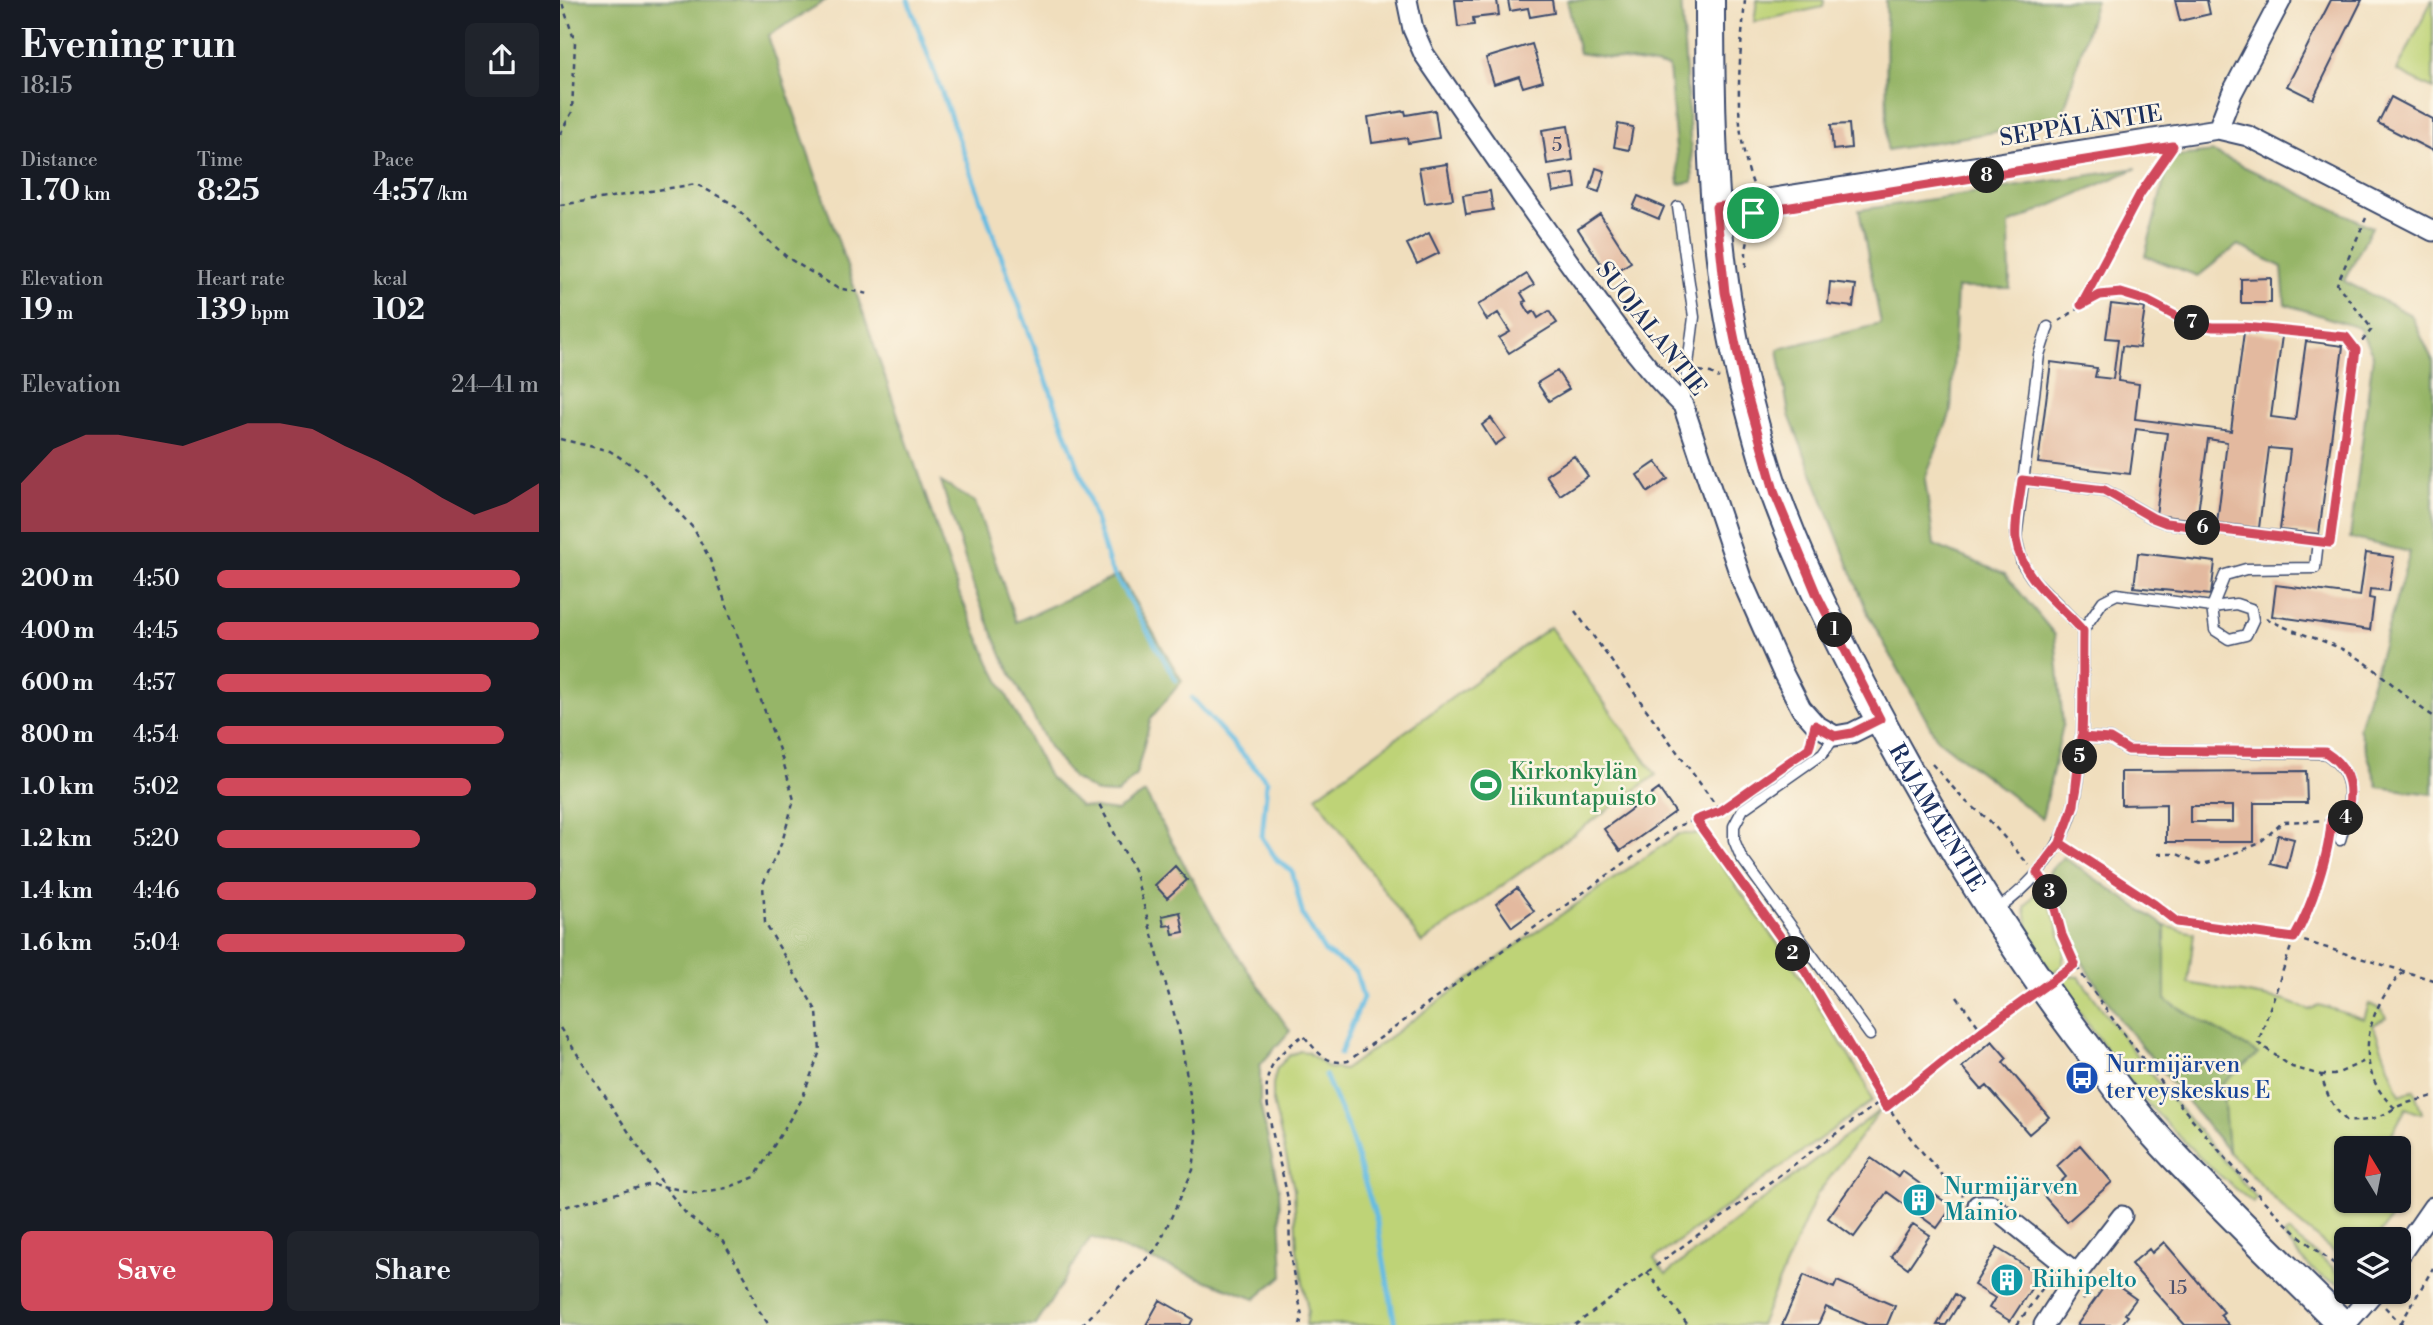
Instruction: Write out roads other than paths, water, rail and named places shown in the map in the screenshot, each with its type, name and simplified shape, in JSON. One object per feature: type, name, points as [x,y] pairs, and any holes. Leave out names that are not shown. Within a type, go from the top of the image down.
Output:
[{"type":"main road","name":"RAJAMÄENTIE","points":[[1710,0],[1710,111],[1725,292],[1744,384],[1775,494],[1816,593],[1880,719],[1936,820],[2042,987],[2153,1133],[2344,1325]]},
{"type":"street","name":"SUOJALANTIE","points":[[1408,0],[1413,29],[1424,54],[1630,347],[1683,405],[1742,581],[1782,671],[1801,708],[1815,725],[1835,736]]},
{"type":"street","points":[[2218,129],[2232,93],[2281,0]]},
{"type":"street","name":"SEPPÄLÄNTIE","points":[[1716,207],[2218,129],[2248,136],[2433,232]]},
{"type":"street","points":[[1835,736],[1852,733],[1880,719]]},
{"type":"street","points":[[1978,1205],[1991,1205],[2077,1274]]},
{"type":"street","points":[[2411,1239],[2433,1207]]},
{"type":"street","points":[[2043,1325],[2077,1274],[2122,1216]]},
{"type":"street","points":[[2344,1325],[2363,1304]]},
{"type":"lane","points":[[1678,207],[1694,317],[1683,405]]},
{"type":"lane","points":[[2048,327],[2039,355],[2016,538],[2022,563],[2032,578],[2083,631]]},
{"type":"lane","points":[[1992,912],[2015,897],[2060,843],[2074,805],[2081,737],[2083,631],[2103,601],[2117,594],[2212,607],[2236,604],[2251,609],[2253,620],[2245,635],[2228,639],[2215,630],[2212,607],[2225,575],[2246,569],[2315,568],[2318,541],[2166,523],[2104,490],[2022,480]]},
{"type":"lane","points":[[1835,736],[1823,753],[1743,810],[1734,826],[1734,840],[1741,857],[1870,1035]]},
{"type":"lane","points":[[2081,737],[2110,739],[2128,750],[2325,752],[2338,761],[2348,776],[2350,791],[2345,822],[2335,838]]},
{"type":"waterway","points":[[908,0],[1084,483],[1110,567],[1176,680]]},
{"type":"waterway","points":[[1192,698],[1267,781],[1262,837],[1277,860],[1292,871],[1303,916],[1325,952],[1356,972],[1363,998],[1340,1054]]},
{"type":"waterway","points":[[1325,1075],[1349,1131],[1377,1222],[1395,1325]]},
{"type":"place","name":"Kirkonkylän liikuntapuisto","points":[[1486,785]]},
{"type":"place","name":"Nurmijärven terveyskeskus E","points":[[2082,1078]]},
{"type":"place","name":"Nurmijärven Mainio","points":[[1919,1200]]},
{"type":"place","name":"Riihipelto","points":[[2007,1280]]}]
